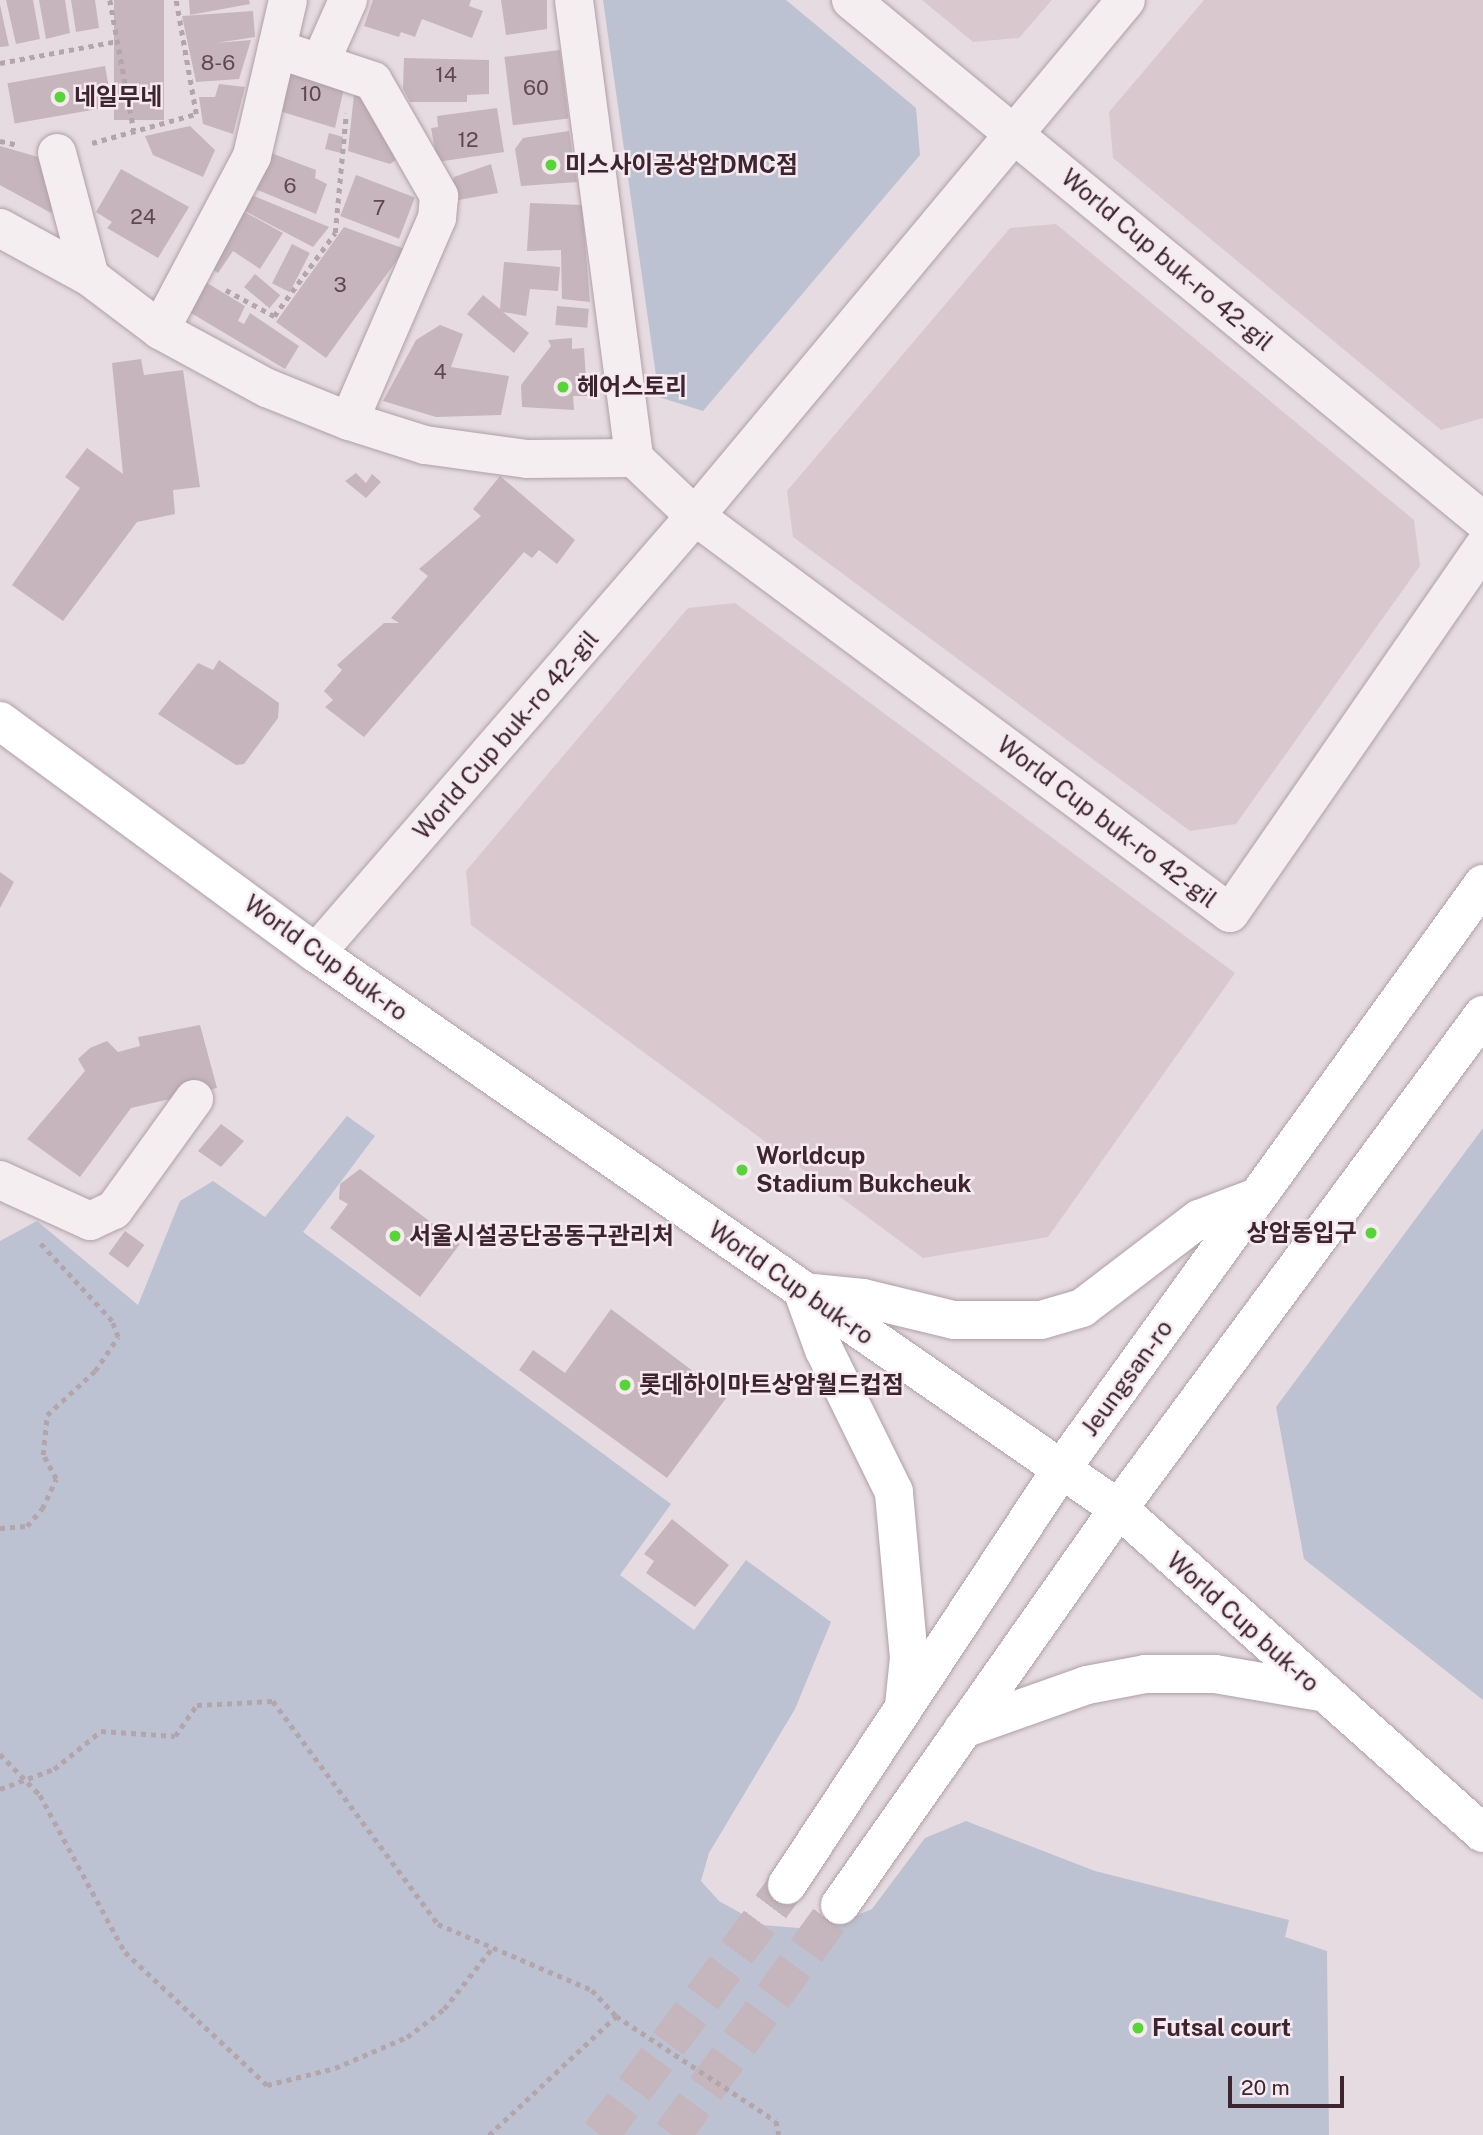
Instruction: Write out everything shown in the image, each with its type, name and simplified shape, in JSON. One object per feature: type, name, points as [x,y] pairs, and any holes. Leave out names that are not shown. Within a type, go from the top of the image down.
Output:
[{"type":"main road","name":"World Cup buk-ro","points":[[0,721],[316,953],[1119,1509],[1320,1692],[1483,1833]]},
{"type":"main road","name":"Jeungsan-ro","points":[[788,1885],[1062,1468],[1483,884]]},
{"type":"main road","points":[[840,1905],[1119,1509],[1483,1015]]},
{"type":"main road","points":[[1438,1079],[1483,1055]]},
{"type":"main road","points":[[904,1708],[909,1658],[894,1492],[824,1350],[803,1292],[863,1298],[954,1320],[1041,1320],[1082,1308],[1199,1219],[1257,1197]]},
{"type":"main road","points":[[963,1729],[1087,1685],[1145,1674],[1215,1674],[1320,1692]]},
{"type":"street","points":[[160,330],[252,156],[288,0]]},
{"type":"street","points":[[336,67],[348,0]]},
{"type":"street","points":[[574,0],[635,458],[695,516]]},
{"type":"street","name":"World Cup buk-ro 42-gil","points":[[851,0],[1483,521]]},
{"type":"street","name":"World Cup buk-ro 42-gil","points":[[316,953],[695,516],[1013,132],[1126,0]]},
{"type":"street","points":[[277,49],[373,81],[439,196],[433,230],[349,421]]},
{"type":"street","points":[[57,153],[90,277]]},
{"type":"street","points":[[0,228],[90,277],[160,330],[267,388],[349,421],[425,445],[527,459],[635,458]]},
{"type":"street","name":"World Cup buk-ro 42-gil","points":[[695,516],[1230,913],[1483,547]]},
{"type":"street","points":[[13,1185],[90,1220],[114,1210],[194,1099]]},
{"type":"path","points":[[110,0],[134,131]]},
{"type":"path","points":[[0,141],[57,153],[196,114],[176,0]]},
{"type":"path","points":[[0,63],[117,41]]},
{"type":"path","points":[[191,271],[274,316],[335,233],[336,67]]},
{"type":"path","points":[[0,1528],[27,1525],[42,1509],[56,1479],[43,1455],[47,1415],[94,1371],[118,1337],[111,1321],[41,1247],[13,1185]]},
{"type":"path","points":[[0,1790],[54,1769],[101,1731],[175,1736],[197,1705],[273,1701],[438,1924],[592,1990],[616,2016],[776,2121],[779,2135]]},
{"type":"path","points":[[0,1754],[40,1795],[125,1952],[267,2085],[335,2068],[407,2037],[444,2009],[493,1947]]},
{"type":"path","points":[[489,2135],[616,2016]]},
{"type":"shaded area","points":[[603,0],[786,0],[916,108],[920,155],[703,411],[659,397]]},
{"type":"shaded area","points":[[922,0],[1052,0],[1019,38],[973,42]]},
{"type":"shaded area","points":[[1204,0],[1483,0],[1483,418],[1441,430],[1113,158],[1109,112]]},
{"type":"shaded area","points":[[1056,224],[1414,520],[1420,566],[1236,824],[1190,831],[793,537],[787,491],[1010,228]]},
{"type":"shaded area","points":[[735,603],[1235,973],[1048,1237],[923,1258],[471,925],[466,871],[688,608]]},
{"type":"shaded area","points":[[347,1116],[375,1136],[303,1232],[671,1504],[620,1575],[694,1630],[746,1560],[831,1622],[795,1709],[709,1853],[701,1881],[719,1901],[762,1925],[822,1930],[872,1909],[925,1838],[966,1821],[1095,1871],[1289,1920],[1285,1937],[1327,1951],[1329,2135],[0,2135],[0,1241],[37,1221],[138,1305],[180,1201],[213,1181],[265,1217]]},
{"type":"shaded area","points":[[1483,1128],[1483,1700],[1304,1559],[1276,1407]]},
{"type":"building","points":[[6,0],[33,0],[40,39],[16,44]]},
{"type":"building","points":[[39,0],[65,0],[70,33],[46,39]]},
{"type":"building","points":[[71,0],[95,0],[99,28],[76,32]]},
{"type":"building","points":[[114,0],[164,0],[164,120],[114,120]]},
{"type":"building","points":[[189,0],[249,0],[250,4],[190,15]]},
{"type":"building","points":[[373,0],[471,0],[469,6],[483,11],[472,38],[422,19],[415,37],[401,32],[399,37],[364,26]]},
{"type":"building","points":[[501,0],[547,0],[547,29],[506,35]]},
{"type":"building","points":[[0,5],[9,46],[0,47]]},
{"type":"building","points":[[253,11],[255,37],[216,43],[251,40],[239,79],[196,82],[182,16]]},
{"type":"building","points":[[560,50],[568,118],[513,125],[504,57]]},
{"type":"building","points":[[404,58],[489,60],[489,94],[467,95],[467,102],[410,102],[403,89]]},
{"type":"building","points":[[297,60],[347,75],[335,128],[276,110]]},
{"type":"building","points":[[105,66],[112,106],[15,124],[8,83]]},
{"type":"building","points":[[219,84],[245,87],[233,134],[203,124],[199,97],[215,97]]},
{"type":"building","points":[[355,85],[406,153],[390,164],[348,151]]},
{"type":"building","points":[[497,108],[504,152],[437,162],[431,128],[438,127],[437,116]]},
{"type":"building","points":[[190,126],[215,150],[203,177],[153,155],[145,136]]},
{"type":"building","points":[[569,131],[577,182],[521,186],[515,149],[523,138]]},
{"type":"building","points":[[329,133],[343,137],[341,153],[325,149]]},
{"type":"building","points":[[0,146],[38,157],[48,175],[44,184],[61,193],[51,213],[0,185]]},
{"type":"building","points":[[271,153],[316,170],[315,178],[327,184],[316,214],[253,188]]},
{"type":"building","points":[[491,164],[498,193],[447,202],[454,177]]},
{"type":"building","points":[[121,169],[189,207],[158,258],[107,228],[112,222],[96,212]]},
{"type":"building","points":[[356,175],[415,198],[399,239],[340,216]]},
{"type":"building","points":[[244,192],[329,227],[313,247],[239,208]]},
{"type":"building","points":[[530,203],[582,205],[590,302],[562,299],[561,250],[527,251]]},
{"type":"building","points":[[232,205],[283,233],[260,269],[233,251],[218,273],[201,262]]},
{"type":"building","points":[[344,227],[405,249],[326,358],[276,322]]},
{"type":"building","points":[[292,244],[310,253],[290,292],[272,283]]},
{"type":"building","points":[[504,262],[560,267],[558,291],[530,289],[526,316],[503,312],[529,333],[514,353],[467,314],[483,295],[500,309]]},
{"type":"building","points":[[255,274],[280,295],[269,308],[244,287]]},
{"type":"building","points":[[199,278],[245,306],[238,321],[244,324],[250,313],[299,346],[285,369],[191,313],[188,295]]},
{"type":"building","points":[[557,306],[589,309],[587,328],[555,325]]},
{"type":"building","points":[[440,325],[463,334],[451,367],[509,376],[501,415],[436,417],[383,401],[416,340]]},
{"type":"building","points":[[572,338],[572,349],[584,348],[587,396],[573,396],[574,410],[522,407],[521,385],[551,346],[548,340]]},
{"type":"building","points":[[141,359],[144,375],[183,370],[200,487],[173,490],[175,514],[137,522],[63,621],[12,585],[80,488],[65,477],[87,448],[123,474],[112,363]]},
{"type":"building","points":[[356,473],[366,483],[372,474],[381,482],[366,498],[345,481]]},
{"type":"building","points":[[500,476],[575,540],[557,564],[539,550],[532,558],[524,552],[364,737],[325,707],[333,700],[324,691],[342,670],[337,665],[384,623],[399,623],[391,618],[428,576],[419,569],[481,516],[473,509]]},
{"type":"building","points":[[219,660],[279,703],[278,718],[244,764],[236,765],[158,714],[198,663],[213,670]]},
{"type":"building","points":[[0,872],[14,882],[0,908]]},
{"type":"building","points":[[200,1025],[217,1088],[131,1108],[80,1177],[27,1139],[85,1071],[78,1059],[90,1048],[107,1041],[118,1052],[140,1046],[138,1037]]},
{"type":"building","points":[[221,1124],[244,1141],[221,1167],[198,1151]]},
{"type":"building","name":"서울시설공단공동구관리처","points":[[360,1169],[460,1244],[420,1297],[330,1228],[348,1204],[339,1199],[340,1184]]},
{"type":"building","points":[[125,1231],[144,1245],[128,1268],[109,1254]]},
{"type":"building","name":"롯데하이마트상암월드컵점","points":[[611,1309],[727,1397],[667,1478],[519,1370],[533,1350],[565,1373]]},
{"type":"building","points":[[672,1519],[729,1565],[695,1607],[646,1573],[654,1561],[644,1554]]},
{"type":"tunnel","points":[[600,2135],[787,1885]]},
{"type":"tunnel","points":[[672,2135],[840,1905]]},
{"type":"place","name":"네일무네","points":[[60,97]]},
{"type":"place","name":"미스사이공상암DMC점","points":[[551,165]]},
{"type":"place","name":"헤어스토리","points":[[563,387]]},
{"type":"place","name":"Worldcup Stadium Bukcheuk","points":[[742,1170]]},
{"type":"place","name":"상암동입구","points":[[1371,1233]]},
{"type":"place","name":"서울시설공단공동구관리처","points":[[395,1236]]},
{"type":"place","name":"롯데하이마트상암월드컵점","points":[[625,1385]]},
{"type":"place","name":"Futsal court","points":[[1138,2028]]}]
